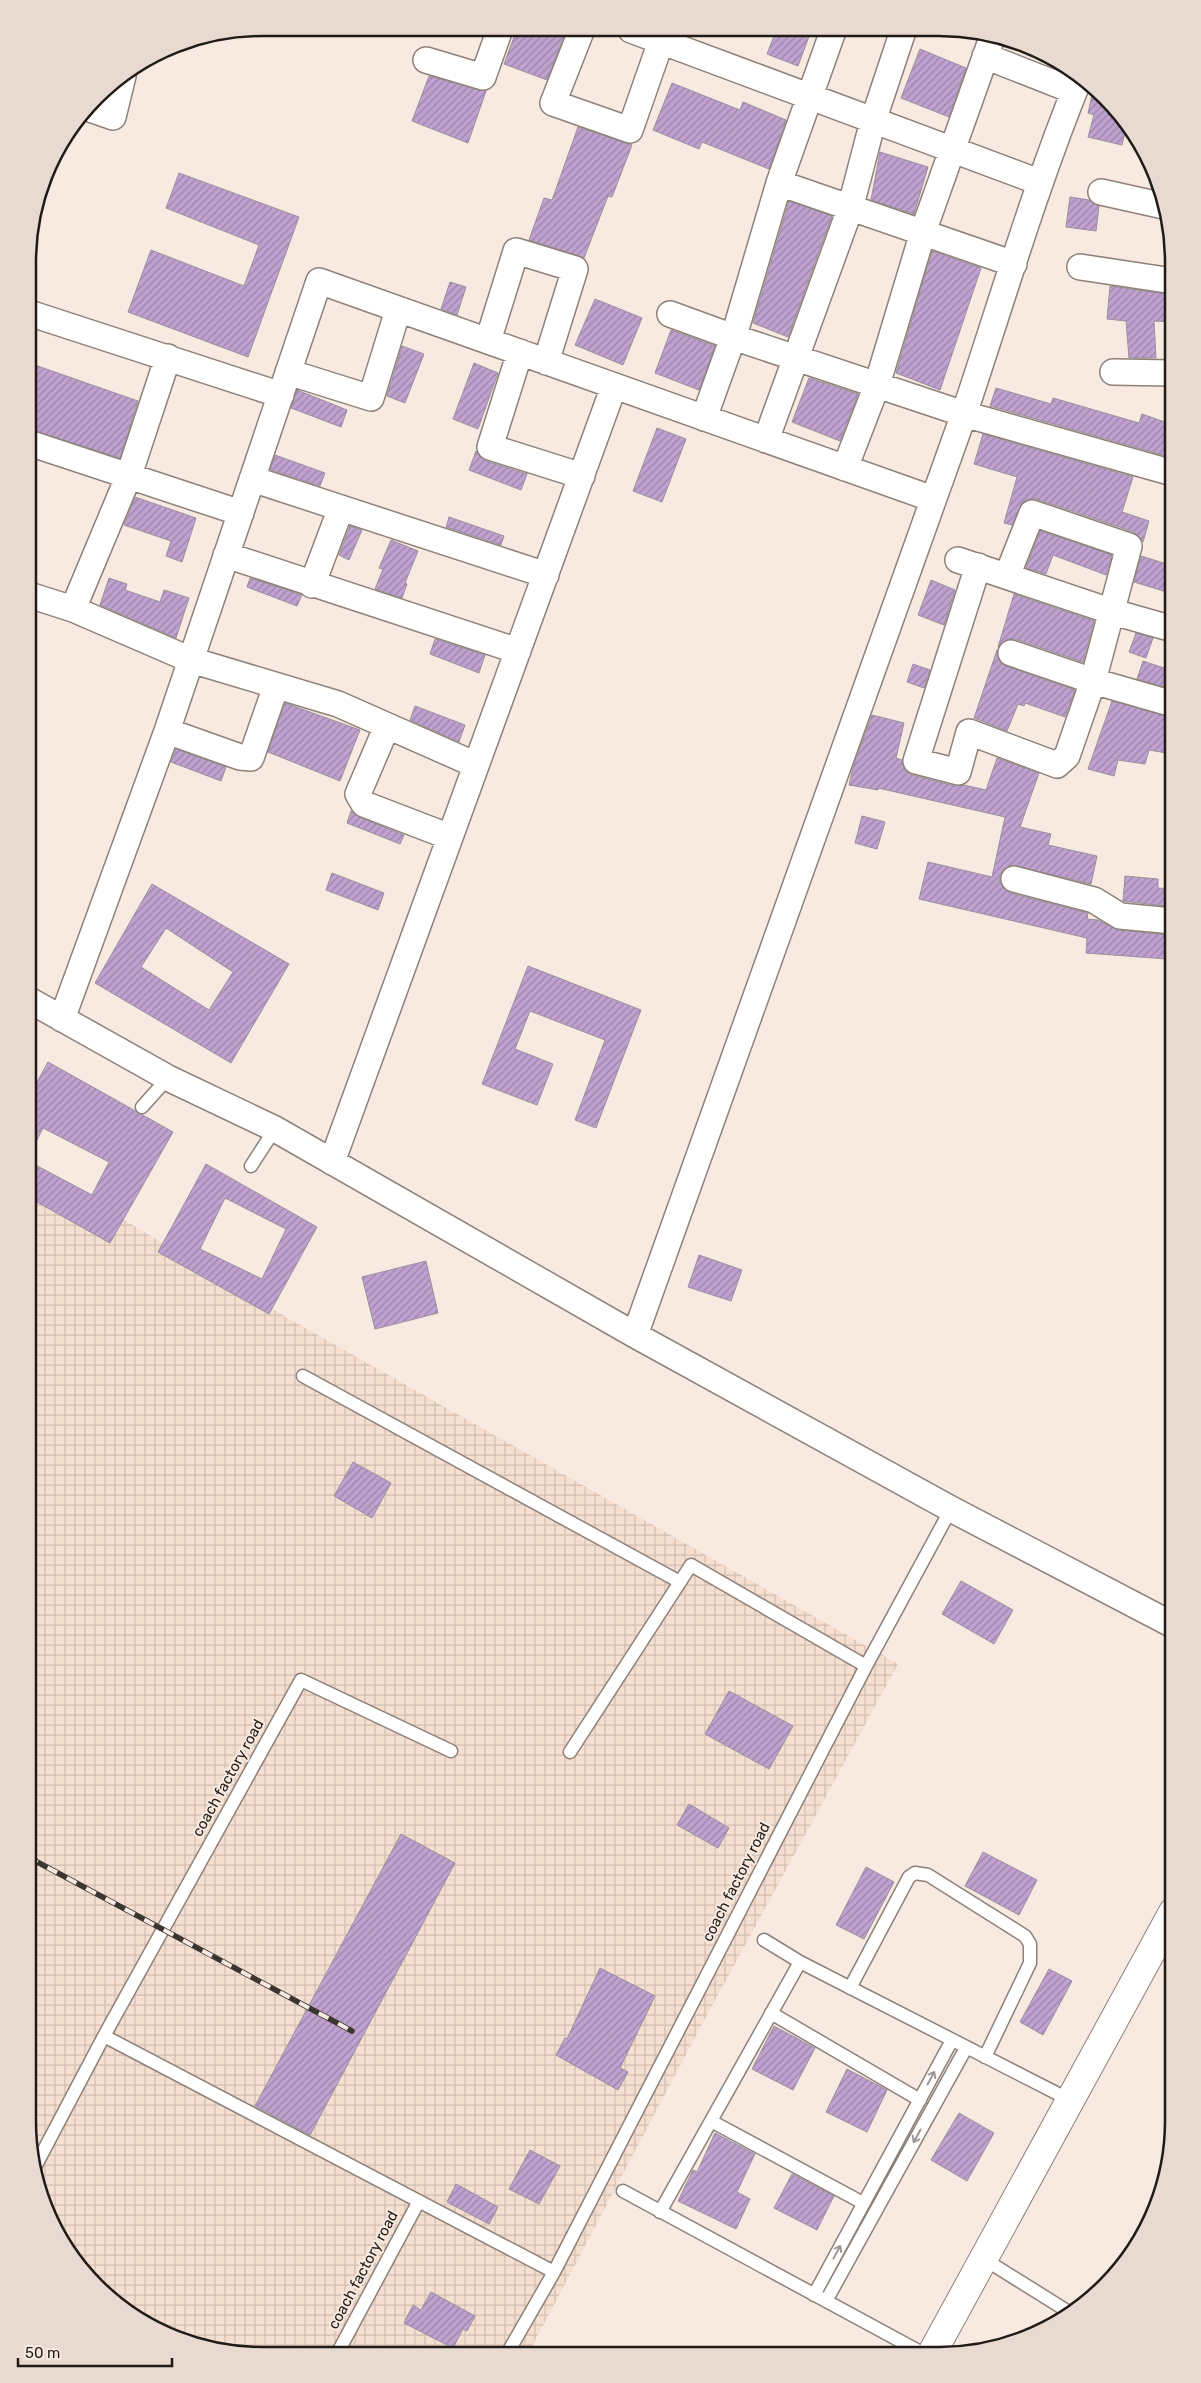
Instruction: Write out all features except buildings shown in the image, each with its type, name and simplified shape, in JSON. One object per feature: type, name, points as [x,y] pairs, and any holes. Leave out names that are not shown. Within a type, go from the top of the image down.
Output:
[{"type":"street","points":[[426,60],[482,77],[497,36]]},
{"type":"street","points":[[580,36],[553,103],[630,130],[663,36],[811,97],[1039,182]]},
{"type":"street","points":[[704,418],[733,337],[778,183],[811,97],[831,36]]},
{"type":"street","points":[[766,440],[850,209],[874,121],[902,36]]},
{"type":"street","points":[[635,1335],[964,414],[1039,182],[1077,84],[989,45],[923,232],[877,385],[845,468]]},
{"type":"street","points":[[95,110],[113,116],[120,86]]},
{"type":"street","points":[[778,183],[1014,264]]},
{"type":"street","points":[[1101,192],[1157,204]]},
{"type":"street","points":[[488,341],[516,250],[575,269],[546,362]]},
{"type":"street","points":[[1080,267],[1165,280]]},
{"type":"street","points":[[62,1019],[167,731],[319,281],[933,499]]},
{"type":"street","points":[[36,323],[284,384],[371,398],[398,310]]},
{"type":"street","points":[[670,314],[964,414],[1165,470]]},
{"type":"street","points":[[520,352],[490,446],[582,476]]},
{"type":"street","points":[[73,608],[129,475],[168,357]]},
{"type":"street","points":[[1113,372],[1165,373]]},
{"type":"street","points":[[332,1162],[614,386]]},
{"type":"street","points":[[36,445],[240,513]]},
{"type":"street","points":[[252,479],[546,575]]},
{"type":"street","points":[[312,585],[341,508]]},
{"type":"street","points":[[1007,576],[1032,513],[1127,544],[1130,549],[1112,612],[1093,681],[1067,756],[1058,765],[969,732],[958,772],[916,760],[968,563],[1112,612],[1165,627]]},
{"type":"street","points":[[226,555],[312,585],[518,651]]},
{"type":"street","points":[[36,597],[73,608],[191,660],[338,704],[476,765]]},
{"type":"street","points":[[1011,653],[1093,681],[1165,702]]},
{"type":"street","points":[[167,731],[240,758],[252,758],[276,686]]},
{"type":"street","points":[[387,726],[358,794],[364,804],[450,837]]},
{"type":"street","points":[[1014,879],[1094,900],[1120,916],[1165,921]]},
{"type":"street","points":[[36,1004],[168,1078],[275,1129],[635,1335],[951,1508],[1165,1621]]},
{"type":"street","points":[[936,2347],[1165,1927]]},
{"type":"lane","points":[[142,1108],[168,1078]]},
{"type":"lane","points":[[251,1166],[275,1129]]},
{"type":"lane","points":[[303,1376],[680,1582]]},
{"type":"lane","name":"coach factory road","points":[[511,2347],[554,2272],[866,1666],[951,1508]]},
{"type":"lane","points":[[570,1752],[691,1565],[866,1666]]},
{"type":"lane","name":"coach factory road","points":[[40,2158],[104,2036],[301,1680],[451,1751]]},
{"type":"lane","points":[[850,1988],[909,1877],[914,1873],[928,1875],[1025,1936],[1030,1944],[1030,1963],[985,2057]]},
{"type":"lane","points":[[764,1940],[800,1962],[1070,2100]]},
{"type":"lane","points":[[660,2212],[800,1962]]},
{"type":"lane","points":[[771,2013],[920,2100]]},
{"type":"lane","name":"coach factory road","points":[[104,2036],[554,2272]]},
{"type":"lane","points":[[814,2295],[952,2040]]},
{"type":"lane","points":[[826,2301],[966,2048]]},
{"type":"lane","points":[[711,2121],[863,2202]]},
{"type":"lane","points":[[623,2192],[910,2347]]},
{"type":"lane","name":"coach factory road","points":[[341,2347],[419,2201]]},
{"type":"lane","points":[[984,2259],[1064,2309]]},
{"type":"shaded area","points":[[36,1167],[286,1317],[898,1664],[700,2028],[532,2347],[262,2347],[232,2345],[189,2335],[149,2317],[113,2291],[92,2270],[66,2234],[48,2194],[38,2151],[36,2121]]},
{"type":"railway","points":[[36,1861],[352,2031]]}]
